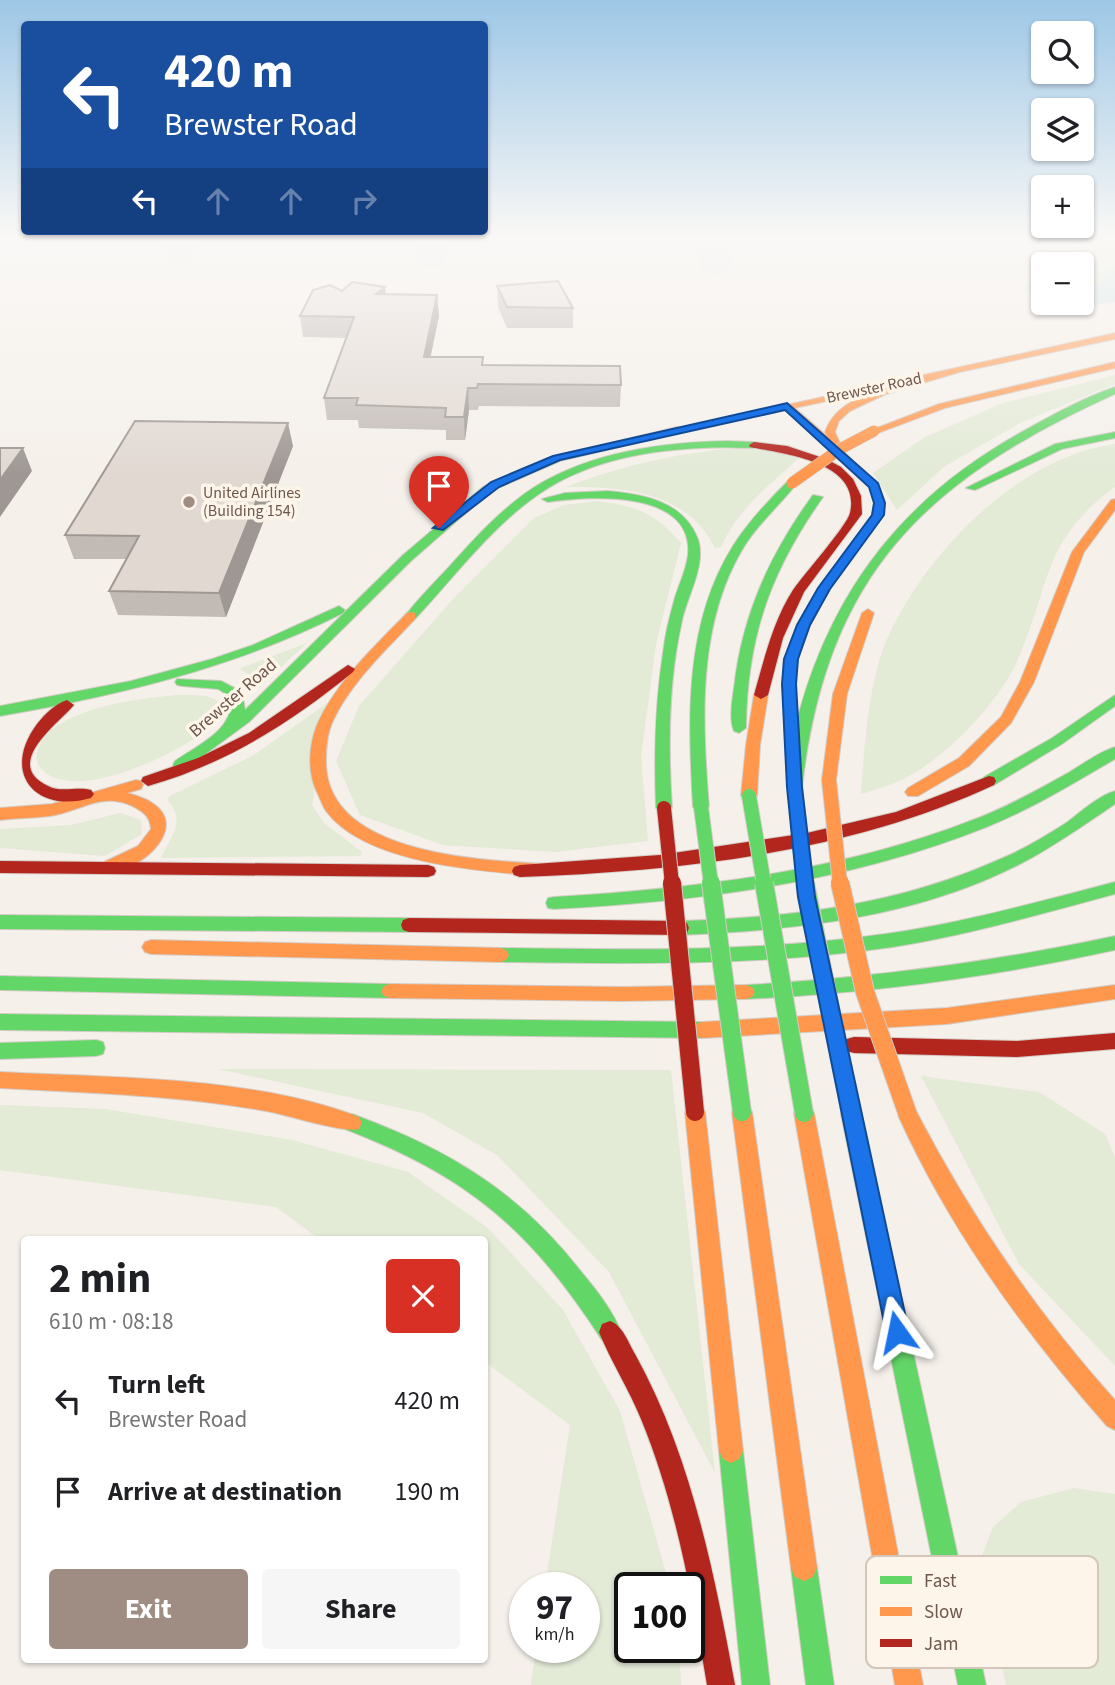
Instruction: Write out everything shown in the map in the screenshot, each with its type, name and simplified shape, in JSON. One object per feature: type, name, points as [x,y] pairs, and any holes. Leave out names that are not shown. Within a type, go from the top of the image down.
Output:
[{"type":"main road","name":"Brewster Road","points":[[0,814],[52,811],[110,794],[148,781],[200,754],[271,694],[382,581],[464,506],[518,472],[595,448],[1115,336]]},
{"type":"main road","points":[[885,1556],[749,796],[738,717],[744,650],[754,610],[775,556],[817,497],[872,446],[941,414],[1016,388],[1115,365]]},
{"type":"main road","points":[[841,454],[830,431],[832,422],[841,411],[857,402],[955,372]]},
{"type":"main road","points":[[794,787],[802,728],[824,648],[853,590],[886,543],[932,495],[986,453],[1036,423],[1115,390]]},
{"type":"main road","points":[[928,526],[960,494],[1024,447],[1115,402]]},
{"type":"main road","points":[[787,406],[864,474]]},
{"type":"main road","points":[[960,494],[1059,446],[1115,435]]},
{"type":"main road","points":[[545,870],[464,864],[400,850],[355,828],[327,801],[316,769],[317,748],[324,728],[348,690],[411,616],[530,495],[558,479],[590,467],[687,447],[744,442],[781,446],[822,460],[845,477],[857,495],[856,514],[811,572],[781,627],[754,742],[749,796]]},
{"type":"main road","points":[[820,1685],[702,807],[696,755],[696,704],[699,657],[707,616],[721,578],[739,545],[761,515],[792,483],[840,449],[872,446]]},
{"type":"main road","points":[[495,530],[538,503],[588,492],[619,494],[651,502],[676,516],[687,527],[693,539],[693,553],[671,630],[662,699],[664,808],[756,1685]]},
{"type":"main road","points":[[732,852],[818,829],[888,804],[946,774],[980,748],[1006,721],[1017,702],[1078,552],[1090,532],[1115,502]]},
{"type":"main road","name":"Brewster Road","points":[[0,711],[116,688],[221,663],[278,643],[319,622],[382,581]]},
{"type":"main road","points":[[877,596],[859,632],[845,673],[834,720],[830,780],[834,862],[849,943],[879,1041],[908,1115],[943,1186],[989,1261],[1054,1349],[1115,1418]]},
{"type":"main road","points":[[148,781],[212,763],[264,734],[316,696],[411,616]]},
{"type":"main road","points":[[99,868],[124,863],[144,850],[153,841],[160,822],[158,813],[147,801],[110,794],[45,791],[21,775],[16,760],[21,741],[44,718],[65,706],[116,688],[188,682],[228,686],[234,691],[241,705],[228,731]]},
{"type":"main road","points":[[1003,772],[1095,693]]},
{"type":"main road","points":[[0,867],[545,870],[673,861],[834,835],[880,824],[949,799],[1003,772],[1115,699]]},
{"type":"main road","points":[[790,708],[794,787],[806,897],[945,1556]]},
{"type":"main road","points":[[536,903],[613,900],[726,889],[797,878],[868,861],[1008,811],[1066,782],[1115,751]]},
{"type":"main road","points":[[0,922],[161,921],[649,928],[808,919],[885,906],[970,882],[1038,849],[1115,796]]},
{"type":"main road","points":[[139,947],[599,957],[731,955],[840,946],[956,929],[1115,888]]},
{"type":"main road","points":[[0,984],[616,996],[751,994],[915,981],[1035,961],[1115,943]]},
{"type":"main road","points":[[893,1021],[1115,976]]},
{"type":"main road","points":[[649,1033],[807,1029],[1020,1010],[1115,992]]},
{"type":"main road","points":[[0,1022],[649,1033],[983,1051],[1055,1048],[1115,1041]]},
{"type":"main road","points":[[194,1042],[268,1026]]},
{"type":"main road","points":[[0,1051],[112,1047]]},
{"type":"main road","points":[[0,1080],[215,1098],[337,1119],[388,1134],[424,1151],[467,1175],[514,1211],[554,1252],[589,1296],[622,1349],[651,1408],[665,1441],[687,1516],[720,1685]]},
{"type":"green space","points":[[1115,375],[1115,384],[1022,422],[945,466],[897,510],[873,473],[925,437],[1003,403]]},
{"type":"green space","points":[[1115,444],[1115,487],[1073,526],[1060,546],[1029,633],[1010,676],[998,693],[952,745],[934,759],[901,780],[861,794],[876,672],[888,637],[926,573],[951,542],[1011,488],[1044,468],[1079,453]]},
{"type":"green space","points":[[747,447],[799,458],[745,509],[721,547],[715,548],[703,529],[688,514],[670,503],[630,491],[566,487],[655,460]]},
{"type":"green space","points":[[598,501],[644,513],[662,524],[681,543],[656,644],[641,757],[648,841],[555,852],[443,845],[360,815],[336,761],[359,706],[454,598],[534,518],[564,505]]},
{"type":"green space","points":[[307,643],[264,683],[240,669],[241,668]]},
{"type":"green space","points":[[200,695],[214,699],[222,708],[222,716],[208,729],[162,757],[105,777],[78,781],[56,778],[38,765],[37,752],[48,734],[80,714],[122,702]]},
{"type":"green space","points":[[330,701],[312,805],[324,823],[362,852],[360,856],[161,858],[177,822],[173,808],[167,800],[170,796],[254,755]]},
{"type":"green space","points":[[120,813],[141,820],[142,834],[105,856],[0,848],[0,829],[71,825]]},
{"type":"green space","points":[[218,1069],[671,1070],[715,1473],[609,1272],[497,1155],[423,1113]]},
{"type":"green space","points":[[921,1076],[1039,1092],[1105,1134],[1115,1157],[1115,1366],[1019,1264]]},
{"type":"green space","points":[[0,1105],[105,1109],[292,1140],[408,1172],[488,1228],[563,1310],[620,1411],[666,1572],[614,1572],[614,1663],[680,1663],[681,1685],[531,1685],[534,1663],[600,1663],[600,1572],[547,1572],[570,1425],[488,1364],[488,1236],[315,1236],[276,1207],[0,1170]]},
{"type":"green space","points":[[1074,1488],[1115,1494],[1115,1685],[1006,1685],[1002,1668],[1098,1668],[1098,1556],[982,1556],[993,1527],[1021,1502]]},
{"type":"building","points":[[354,318],[432,318],[424,357],[483,357],[482,365],[620,366],[621,385],[478,384],[477,388],[468,388],[464,417],[445,417],[446,408],[356,405],[358,398],[324,398]]},
{"type":"building","name":"United Airlines (Building 154)","points":[[135,421],[288,423],[219,593],[109,591],[139,536],[65,535]]},
{"type":"building","points":[[0,448],[23,448],[0,480]]},
{"type":"traffic: fast","points":[[795,787],[804,722],[825,652],[851,599],[881,552],[918,512],[959,476],[1006,444],[1115,390]]},
{"type":"traffic: fast","points":[[180,765],[244,719],[407,558],[487,489],[556,459],[677,430]]},
{"type":"traffic: fast","points":[[971,488],[1059,446],[1115,435]]},
{"type":"traffic: fast","points":[[411,616],[502,519],[536,491],[558,478],[584,467],[641,452],[701,444],[754,445]]},
{"type":"traffic: fast","points":[[701,807],[697,709],[703,645],[710,614],[720,583],[740,544],[792,483]]},
{"type":"traffic: fast","points":[[548,499],[607,494],[650,501],[669,509],[683,521],[692,538],[693,561],[680,600],[666,677],[662,755],[664,808]]},
{"type":"traffic: fast","points":[[739,728],[743,664],[757,605],[782,550],[817,497]]},
{"type":"traffic: fast","points":[[0,711],[88,695],[174,675],[258,647],[339,610]]},
{"type":"traffic: fast","points":[[182,682],[221,685],[237,695],[238,710],[228,731]]},
{"type":"traffic: fast","points":[[989,781],[1057,741],[1115,699]]},
{"type":"traffic: fast","points":[[554,903],[719,889],[773,881],[880,857],[1001,815],[1115,752]]},
{"type":"traffic: fast","points":[[795,787],[806,897],[851,1114]]},
{"type":"traffic: fast","points":[[749,796],[804,1113]]},
{"type":"traffic: fast","points":[[681,928],[801,920],[857,912],[910,900],[1014,860],[1064,831],[1115,796]]},
{"type":"traffic: fast","points":[[701,807],[742,1112]]},
{"type":"traffic: fast","points":[[500,955],[636,956],[816,949],[893,940],[957,928],[1115,888]]},
{"type":"traffic: fast","points":[[0,922],[409,925]]},
{"type":"traffic: fast","points":[[746,992],[932,976],[1023,962],[1115,943]]},
{"type":"traffic: fast","points":[[0,983],[390,991]]},
{"type":"traffic: fast","points":[[0,1022],[702,1030]]},
{"type":"traffic: fast","points":[[0,1051],[96,1048]]},
{"type":"traffic: fast","points":[[851,1114],[945,1556]]},
{"type":"traffic: fast","points":[[352,1123],[394,1138],[433,1157],[468,1178],[501,1203],[532,1230],[560,1261],[610,1332]]},
{"type":"traffic: fast","points":[[731,1451],[756,1685]]},
{"type":"traffic: fast","points":[[804,1568],[820,1685]]},
{"type":"traffic: fast","points":[[968,1668],[972,1685]]},
{"type":"traffic: slow","points":[[677,430],[1115,336]]},
{"type":"traffic: slow","points":[[874,431],[942,406],[1115,365]]},
{"type":"traffic: slow","points":[[840,454],[830,432],[835,419],[846,409],[882,392],[955,372]]},
{"type":"traffic: slow","points":[[787,406],[847,460]]},
{"type":"traffic: slow","points":[[792,483],[840,449],[874,431]]},
{"type":"traffic: slow","points":[[913,792],[964,762],[1006,720],[1027,682],[1078,552],[1115,502]]},
{"type":"traffic: slow","points":[[829,780],[840,694],[868,613]]},
{"type":"traffic: slow","points":[[411,616],[345,690],[325,724],[319,740],[318,778],[332,808],[359,831],[393,847],[474,864],[545,870]]},
{"type":"traffic: slow","points":[[749,796],[761,695]]},
{"type":"traffic: slow","points":[[829,780],[832,824],[844,909],[865,992],[908,1115]]},
{"type":"traffic: slow","points":[[0,814],[52,810],[136,785]]},
{"type":"traffic: slow","points":[[108,867],[144,850],[154,840],[159,829],[157,818],[149,808],[133,800],[110,794]]},
{"type":"traffic: slow","points":[[151,947],[500,955]]},
{"type":"traffic: slow","points":[[390,991],[622,994],[746,992]]},
{"type":"traffic: slow","points":[[702,1030],[947,1016],[1115,992]]},
{"type":"traffic: slow","points":[[0,1080],[222,1095],[310,1111],[352,1123]]},
{"type":"traffic: slow","points":[[695,1112],[731,1451]]},
{"type":"traffic: slow","points":[[742,1112],[804,1568]]},
{"type":"traffic: slow","points":[[804,1113],[885,1556]]},
{"type":"traffic: slow","points":[[908,1115],[951,1197],[1000,1274],[1055,1348],[1115,1418]]},
{"type":"traffic: slow","points":[[906,1668],[909,1685]]},
{"type":"traffic: jam","points":[[754,445],[805,454],[837,470],[849,481],[855,496],[856,514],[798,592],[777,638],[761,695]]},
{"type":"traffic: jam","points":[[148,781],[229,750],[302,705],[348,669]]},
{"type":"traffic: jam","points":[[67,705],[46,722],[29,745],[25,769],[30,780],[42,790],[58,794],[86,794]]},
{"type":"traffic: jam","points":[[520,871],[660,861],[807,839],[899,817],[989,781]]},
{"type":"traffic: jam","points":[[664,808],[695,1112]]},
{"type":"traffic: jam","points":[[0,867],[428,871]]},
{"type":"traffic: jam","points":[[409,925],[681,928]]},
{"type":"traffic: jam","points":[[854,1045],[1017,1049],[1115,1041]]},
{"type":"traffic: jam","points":[[610,1332],[652,1415],[682,1503],[704,1593],[721,1685]]},
{"type":"place","name":"United Airlines (Building 154)","points":[[189,502]]},
{"type":"route","points":[[439,528],[495,484],[518,472],[557,458],[787,406],[874,485],[880,503],[878,515],[832,576],[803,625],[791,659],[789,684],[794,787],[806,897],[897,1332]]}]
